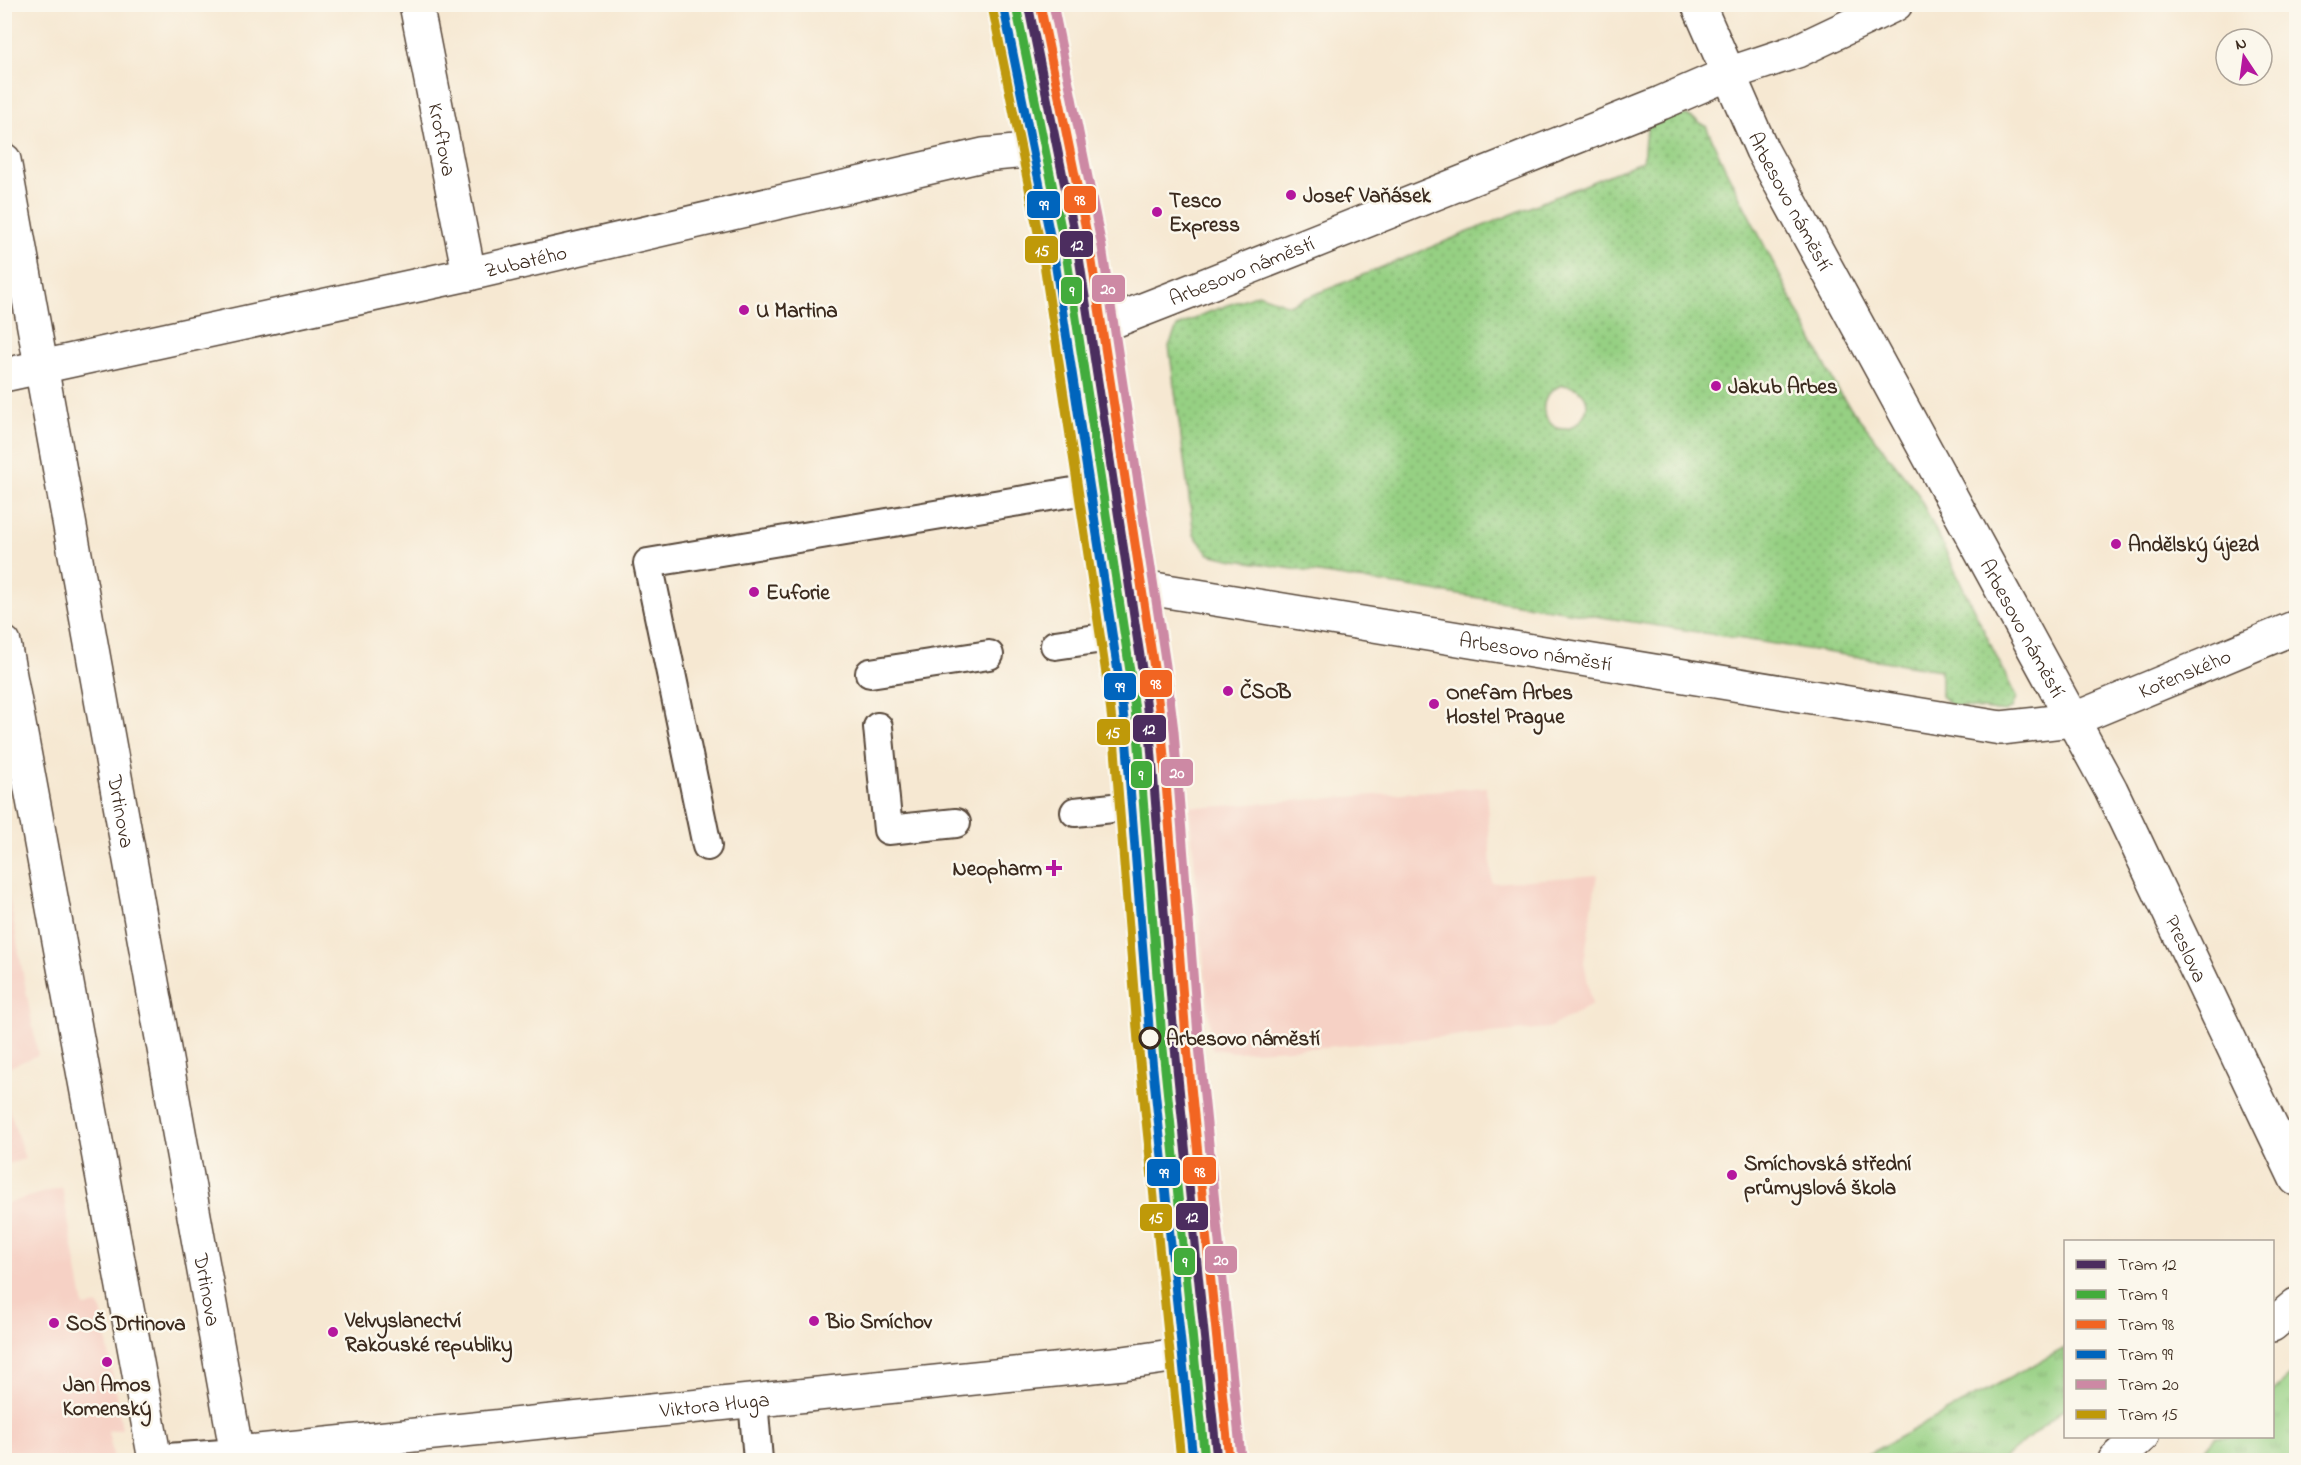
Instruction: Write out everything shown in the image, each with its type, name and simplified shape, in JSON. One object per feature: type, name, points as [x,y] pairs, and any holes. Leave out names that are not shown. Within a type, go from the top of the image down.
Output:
[{"type":"street","name":"Kroftova","points":[[416,4],[469,274]]},
{"type":"street","points":[[1017,4],[1047,149],[1079,333],[1118,585],[1203,1461]]},
{"type":"street","points":[[1698,4],[1728,74],[1797,51],[1896,4]]},
{"type":"street","name":"Arbesovo náměstí","points":[[1079,333],[1179,296],[1640,112],[1728,74],[1761,150],[2072,720],[2001,728],[1130,585],[1118,585]]},
{"type":"street","name":"Zubatého","points":[[4,375],[469,274],[983,155],[1047,149]]},
{"type":"street","name":"Drtinova","points":[[4,160],[43,366],[237,1457]]},
{"type":"street","name":"Kořenského","points":[[2072,720],[2296,627]]},
{"type":"street","points":[[4,643],[155,1460]]},
{"type":"street","name":"Preslova","points":[[2072,720],[2112,790],[2296,1179]]},
{"type":"street","points":[[2274,1322],[2296,1305]]},
{"type":"street","name":"Viktora Huga","points":[[237,1457],[753,1400],[1123,1363],[1192,1353]]},
{"type":"street","points":[[2115,1461],[2141,1438]]},
{"type":"lane","points":[[707,846],[648,563],[1103,487]]},
{"type":"lane","points":[[1055,645],[1124,635]]},
{"type":"lane","points":[[870,673],[989,655]]},
{"type":"lane","points":[[878,727],[888,830],[956,823]]},
{"type":"lane","points":[[1076,812],[1141,805]]},
{"type":"lane","points":[[753,1400],[758,1461]]},
{"type":"lane","points":[[155,1460],[237,1457]]},
{"type":"shaded area","points":[[1486,787],[1492,883],[1597,875],[1584,962],[1592,1005],[1548,1028],[1324,1047],[1234,1052],[1212,1049],[1189,806],[1209,807]]},
{"type":"shaded area","points":[[4,871],[38,1055],[5,1069],[4,1069]]},
{"type":"shaded area","points":[[4,1093],[25,1159],[5,1165],[4,1165]]},
{"type":"shaded area","name":"SOŠ Drtinova","points":[[62,1187],[84,1307],[98,1305],[101,1308],[122,1429],[108,1431],[114,1460],[5,1460],[5,1204]]},
{"type":"green space","points":[[1687,115],[1706,126],[1840,394],[1917,492],[2016,697],[2012,708],[2005,712],[1951,705],[1941,696],[1941,670],[1229,559],[1209,554],[1194,535],[1169,346],[1177,327],[1209,312],[1258,294],[1289,305],[1643,161],[1649,124],[1668,117]],"holes":[[[1562,385],[1578,389],[1585,397],[1587,407],[1583,417],[1576,425],[1566,429],[1556,428],[1544,414],[1546,399],[1552,390]]]},
{"type":"green space","points":[[2064,1349],[2064,1409],[2002,1460],[1857,1460]]},
{"type":"green space","points":[[2296,1371],[2296,1460],[2199,1460],[2201,1453],[2214,1438],[2274,1438],[2274,1390]]},
{"type":"tram line","name":"12","points":[[1028,4],[1078,251],[1142,669],[1150,733],[1174,1038],[1217,1460]]},
{"type":"tram line","name":"98","points":[[1040,4],[1090,249],[1154,668],[1162,732],[1186,1037],[1229,1459]]},
{"type":"tram line","name":"20","points":[[1053,4],[1102,247],[1166,666],[1174,731],[1198,1036],[1241,1458]]},
{"type":"tram line","name":"9","points":[[1016,6],[1066,253],[1130,671],[1138,734],[1162,1039],[1205,1460]]},
{"type":"tram line","name":"99","points":[[1004,9],[1054,255],[1118,672],[1126,735],[1150,1040],[1193,1460]]},
{"type":"tram line","name":"15","points":[[993,11],[1043,257],[1106,674],[1114,737],[1138,1042],[1181,1460]]},
{"type":"place","name":"Josef Vaňásek","points":[[1291,195]]},
{"type":"place","name":"Tesco Express","points":[[1157,212]]},
{"type":"place","name":"U Martina","points":[[744,310]]},
{"type":"place","name":"Jakub Arbes","points":[[1716,386]]},
{"type":"place","name":"Andělský újezd","points":[[2116,544]]},
{"type":"place","name":"Euforie","points":[[754,592]]},
{"type":"place","name":"ČSOB","points":[[1228,691]]},
{"type":"place","name":"Onefam Arbes Hostel Prague","points":[[1434,704]]},
{"type":"place","name":"Neopharm","points":[[1054,868]]},
{"type":"place","name":"Arbesovo náměstí","points":[[1150,1038]]},
{"type":"place","name":"Smíchovská střední průmyslová škola","points":[[1732,1175]]},
{"type":"place","name":"Bio Smíchov","points":[[814,1321]]},
{"type":"place","name":"SOŠ Drtinova","points":[[54,1323]]},
{"type":"place","name":"Velvyslanectví Rakouské republiky","points":[[333,1332]]},
{"type":"place","name":"Jan Amos Komenský","points":[[107,1362]]}]
